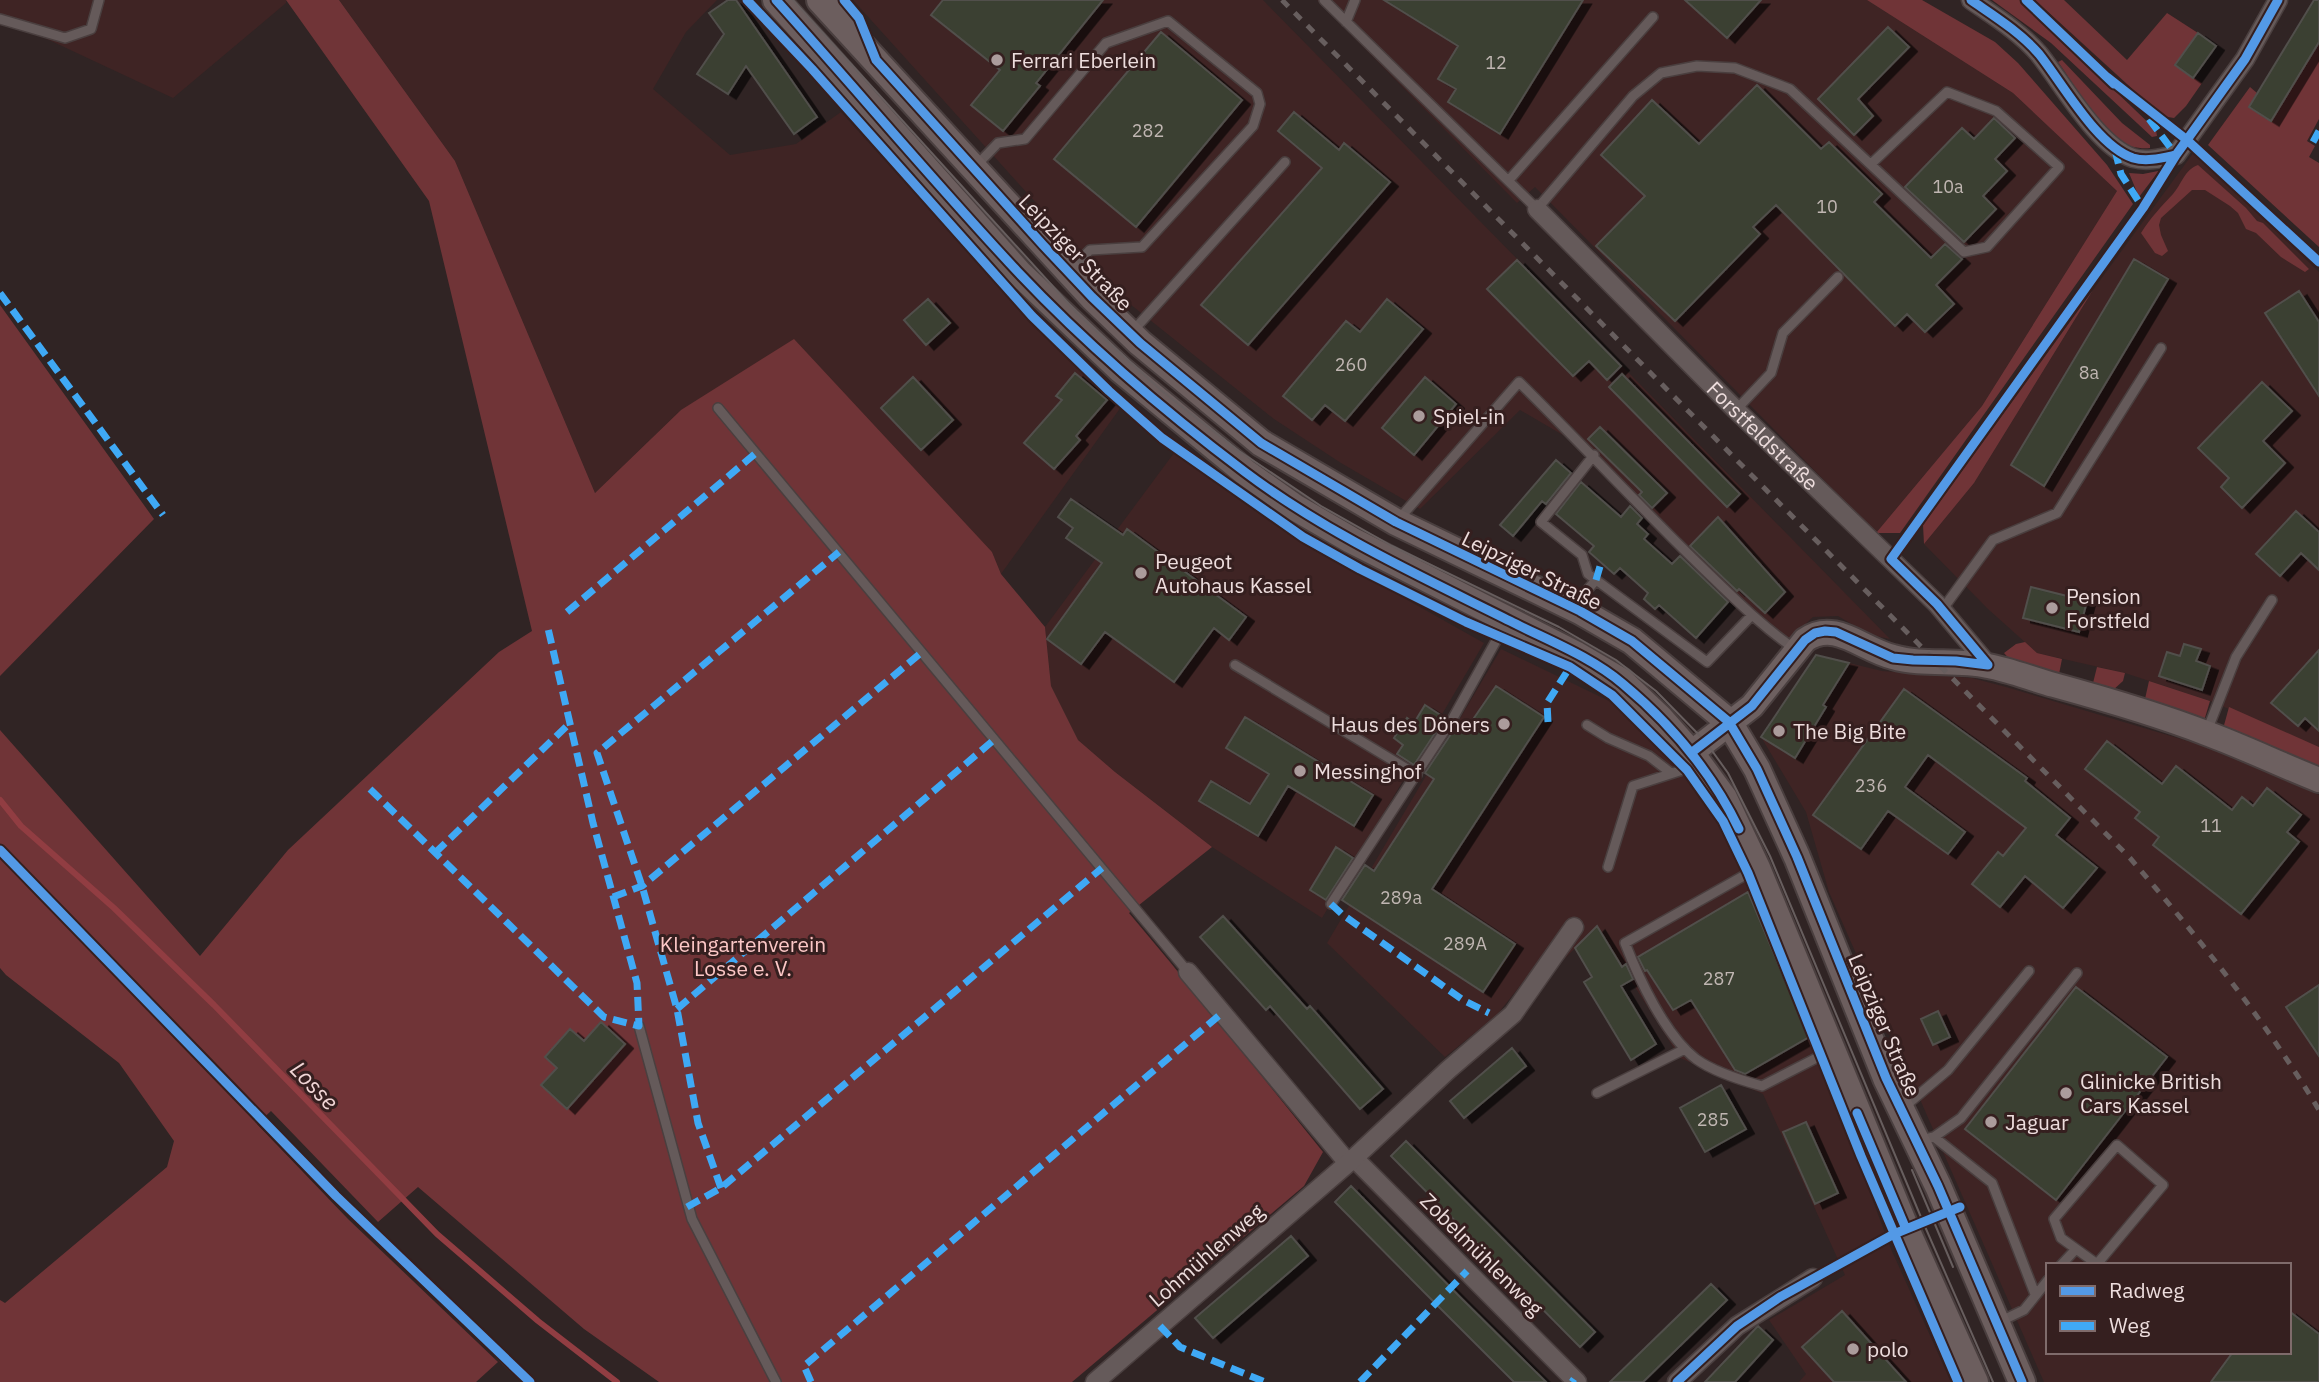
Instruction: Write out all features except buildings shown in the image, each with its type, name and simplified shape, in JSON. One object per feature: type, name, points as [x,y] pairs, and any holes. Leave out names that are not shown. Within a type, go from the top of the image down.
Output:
[{"type":"main road","points":[[776,0],[1019,273],[1121,370],[1245,472],[1296,508],[1363,546],[1575,654],[1620,681],[1661,719],[1696,759],[1724,798],[1757,868],[1906,1229],[1975,1382]]},
{"type":"main road","name":"Leipziger Straße","points":[[820,0],[1068,271],[1131,334],[1261,443],[1396,523],[1572,607],[1632,641],[1729,722],[1757,769],[1797,857],[1901,1109],[1925,1139],[2022,1382]]},
{"type":"street","points":[[1971,0],[2007,25],[2037,52],[2097,131],[2115,150],[2134,159],[2146,160],[2176,155],[2245,59],[2278,0]]},
{"type":"street","name":"Forstfeldstraße","points":[[1537,209],[1736,410],[1942,610],[1987,666]]},
{"type":"street","points":[[1696,759],[1729,722],[1752,706],[1764,693],[1805,640],[1815,633],[1825,631],[1836,632],[1893,657],[1987,666],[2111,701],[2206,733],[2319,780]]},
{"type":"street","name":"Lohmühlenweg","points":[[1095,1382],[1351,1161],[1448,1070],[1513,1014],[1574,927]]},
{"type":"street","points":[[1188,972],[1351,1161]]},
{"type":"street","name":"Zobelmühlenweg","points":[[1351,1161],[1577,1382]]},
{"type":"street","points":[[1677,1382],[1737,1326],[1813,1278]]},
{"type":"lane","points":[[0,19],[65,38],[91,29],[99,0]]},
{"type":"lane","points":[[1324,0],[1537,209],[1633,96],[1661,74],[1697,66],[1735,68],[1790,89],[1964,251],[1987,247],[2059,167],[1996,111],[1947,92],[1871,164]]},
{"type":"lane","points":[[1346,22],[1355,0]]},
{"type":"lane","points":[[1509,180],[1653,17]]},
{"type":"lane","points":[[974,168],[998,143],[1025,139],[1106,43],[1168,21],[1256,93],[1260,104],[1253,126],[1142,247],[1090,250],[1068,271]]},
{"type":"lane","points":[[1131,334],[1285,162]]},
{"type":"lane","points":[[1736,410],[1771,373],[1783,333],[1838,277]]},
{"type":"lane","points":[[1942,610],[1993,540],[2057,513],[2161,348]]},
{"type":"lane","points":[[1396,523],[1520,382],[1594,455],[1680,547],[1771,633],[1797,650]]},
{"type":"lane","points":[[718,408],[1188,972]]},
{"type":"lane","points":[[1594,455],[1541,523],[1582,555],[1588,574],[1707,662],[1752,615]]},
{"type":"lane","points":[[1572,607],[1596,580]]},
{"type":"lane","points":[[2206,733],[2236,657],[2272,600]]},
{"type":"lane","points":[[1331,904],[1418,775],[1508,620]]},
{"type":"lane","points":[[1235,665],[1418,775]]},
{"type":"lane","points":[[1587,725],[1608,738],[1649,756],[1671,773]]},
{"type":"lane","points":[[1608,867],[1633,786],[1671,773],[1696,759]]},
{"type":"lane","points":[[1757,868],[1625,943],[1647,993],[1685,1048],[1698,1060],[1740,1080],[1762,1086],[1831,1051]]},
{"type":"lane","points":[[1901,1109],[1948,1070],[2029,971]]},
{"type":"lane","points":[[2035,1294],[1992,1183],[1925,1139],[1961,1118],[2077,973]]},
{"type":"lane","points":[[639,1027],[692,1219],[776,1382]]},
{"type":"lane","points":[[1597,1093],[1685,1048]]},
{"type":"lane","points":[[2096,1263],[2061,1238],[2054,1219],[2117,1145],[2163,1185],[2098,1263]]},
{"type":"lane","points":[[2063,1263],[2076,1249]]},
{"type":"lane","points":[[1997,1323],[2024,1310],[2046,1282]]},
{"type":"lane","points":[[500,1354],[530,1382]]},
{"type":"shaded area","points":[[0,0],[286,0],[286,3],[173,98],[0,17]]},
{"type":"shaded area","points":[[339,0],[717,0],[686,32],[653,89],[730,155],[796,144],[841,112],[965,249],[1121,407],[1001,574],[992,552],[681,410],[595,493],[455,161]]},
{"type":"shaded area","points":[[853,0],[1263,0],[1890,639],[1870,635],[1838,616],[1813,617],[1787,641],[1677,550],[1568,438],[1520,410],[1420,509],[1341,463],[1274,419],[1120,296]]},
{"type":"shaded area","points":[[1317,0],[1867,0],[2013,93],[2117,191],[1982,406],[1876,533],[1535,187],[1517,203]]},
{"type":"shaded area","points":[[2194,152],[2319,272],[2319,747],[2210,701],[2125,673],[2037,653],[1988,609],[1924,544],[1974,483],[2093,290]]},
{"type":"shaded area","points":[[1174,453],[1288,533],[1484,643],[1322,918],[1212,847],[1115,772],[1078,740],[1051,686],[1045,627]]},
{"type":"shaded area","points":[[1501,649],[1632,712],[1689,776],[1732,843],[1775,940],[1891,1249],[1951,1382],[1799,1382],[1806,1374],[1769,1320],[1845,1275],[1763,1094],[1680,1058],[1597,927],[1564,959],[1542,958],[1496,1016],[1445,1057],[1327,943]]},
{"type":"shaded area","points":[[1816,655],[1882,671],[1972,678],[2006,687],[2201,745],[2319,795],[2319,1382],[2044,1382],[1829,892],[1806,812],[1761,737]]},
{"type":"green space","name":"Kleingartenverein Losse e. V.","points":[[286,0],[339,0],[455,161],[595,493],[681,410],[794,339],[992,552],[1001,574],[1045,627],[1051,686],[1078,740],[1212,847],[1129,913],[1323,1152],[1304,1186],[1072,1382],[659,1382],[584,1329],[418,1187],[378,1222],[271,1111],[257,1124],[348,1219],[498,1362],[476,1382],[0,1382],[0,1300],[5,1303],[167,1167],[174,1141],[119,1063],[0,968],[0,730],[200,956],[288,850],[499,652],[532,631],[429,201]]},
{"type":"green space","points":[[1867,0],[1922,0],[1995,42],[2018,63],[2107,165],[2133,204],[1900,533],[1876,533],[1982,406],[2117,191],[2013,93]]},
{"type":"green space","points":[[1992,0],[2020,0],[2156,130],[2157,136],[2152,137],[2051,43]]},
{"type":"green space","points":[[2035,0],[2064,0],[2127,60],[2167,13],[2198,33],[2175,65],[2202,83],[2174,118],[2162,116]]},
{"type":"green space","points":[[2319,42],[2319,119],[2307,141],[2315,146],[2309,157],[2319,163],[2319,247],[2208,145],[2250,87],[2257,93],[2249,107],[2270,120]]},
{"type":"green space","points":[[2062,60],[2122,123],[2150,145],[2150,148],[2126,145],[2111,134],[2058,62]]},
{"type":"green space","points":[[2198,165],[2257,221],[2263,223],[2309,269],[2305,272],[2281,257],[2256,233],[2246,229],[2238,213],[2205,190],[2192,190],[2161,218],[2161,235],[2168,251],[2162,256],[2155,253],[2141,233],[2186,174]]},
{"type":"green space","points":[[2158,172],[2139,197],[2129,173]]},
{"type":"green space","points":[[2093,290],[1974,483],[1924,544],[1923,525]]},
{"type":"green space","points":[[0,305],[154,519],[0,676]]},
{"type":"green space","points":[[2025,642],[2037,653],[2062,659],[2059,674],[2013,663],[2004,653],[2016,644]]},
{"type":"green space","points":[[2097,667],[2125,673],[2123,681],[2113,690],[2093,683]]},
{"type":"green space","points":[[2149,681],[2210,701],[2204,721],[2145,699]]},
{"type":"green space","points":[[2229,707],[2319,747],[2319,769],[2223,729]]},
{"type":"waterway","name":"Losse","points":[[0,800],[21,826],[114,908],[214,1005],[437,1234],[538,1321],[617,1382]]},
{"type":"tram line","points":[[793,0],[1078,314],[1162,391],[1239,451],[1321,506],[1392,546],[1559,627],[1616,660],[1656,691],[1705,741],[1728,773],[1770,856],[1993,1382]]},
{"type":"tram line","points":[[1912,1170],[1953,1267]]},
{"type":"railway","points":[[1282,0],[2130,858],[2230,980],[2319,1110]]},
{"type":"marked path","points":[[2149,119],[2176,155]]},
{"type":"marked path","points":[[2313,142],[2319,131]]},
{"type":"marked path","points":[[2115,150],[2121,174],[2143,208]]},
{"type":"marked path","points":[[0,293],[163,515]]},
{"type":"marked path","points":[[567,612],[756,453]]},
{"type":"marked path","points":[[721,1188],[698,1123],[677,1009],[642,886],[597,753],[839,552]]},
{"type":"marked path","points":[[1596,580],[1601,563]]},
{"type":"marked path","points":[[370,789],[604,1017],[639,1026],[637,983],[593,823],[547,624]]},
{"type":"marked path","points":[[613,897],[642,886],[922,652]]},
{"type":"marked path","points":[[1548,722],[1547,703],[1570,667]]},
{"type":"marked path","points":[[435,853],[570,723]]},
{"type":"marked path","points":[[677,1009],[995,739]]},
{"type":"marked path","points":[[687,1207],[721,1188],[1102,868]]},
{"type":"marked path","points":[[1331,904],[1463,1000],[1489,1013]]},
{"type":"marked path","points":[[811,1382],[804,1366],[1222,1013]]},
{"type":"marked path","points":[[1360,1382],[1467,1271]]},
{"type":"marked path","points":[[1160,1326],[1180,1347],[1265,1382]]},
{"type":"cycle path","points":[[747,0],[1032,316],[1162,438],[1303,537],[1360,569],[1466,622],[1570,667],[1612,695],[1687,770],[1723,821],[1748,873],[1861,1156],[1958,1382]]},
{"type":"cycle path","points":[[776,0],[1017,271],[1127,376],[1245,472],[1308,515],[1374,552],[1568,649],[1610,674],[1641,699],[1689,750],[1716,788],[1739,829]]},
{"type":"cycle path","points":[[844,0],[859,18],[876,60],[1043,245],[1140,343],[1261,443],[1396,522],[1580,611],[1632,641],[1729,722],[1757,769],[1797,857],[1886,1078],[1938,1186],[2022,1382]]},
{"type":"cycle path","points":[[1971,0],[2032,46],[2106,141],[2133,158],[2144,160],[2176,155]]},
{"type":"cycle path","points":[[2026,0],[2114,84]]},
{"type":"cycle path","points":[[1988,665],[1937,604],[1891,559],[2143,208],[2176,155],[2245,59],[2278,0]]},
{"type":"cycle path","points":[[2107,77],[2187,140],[2319,262]]},
{"type":"cycle path","points":[[1691,753],[1752,706],[1805,640],[1815,633],[1836,632],[1893,658],[1988,665]]},
{"type":"cycle path","points":[[0,850],[336,1196],[530,1382]]},
{"type":"cycle path","points":[[1857,1113],[1906,1229]]},
{"type":"cycle path","points":[[1677,1382],[1737,1326],[1780,1297],[1894,1234],[1960,1207]]},
{"type":"place","name":"Ferrari Eberlein","points":[[997,60]]},
{"type":"place","name":"Spiel-in","points":[[1419,416]]},
{"type":"place","name":"Peugeot Autohaus Kassel","points":[[1141,573]]},
{"type":"place","name":"Pension Forstfeld","points":[[2052,608]]},
{"type":"place","name":"Haus des Döners","points":[[1504,724]]},
{"type":"place","name":"The Big Bite","points":[[1779,731]]},
{"type":"place","name":"Messinghof","points":[[1300,771]]},
{"type":"place","name":"Glinicke British Cars Kassel","points":[[2066,1093]]},
{"type":"place","name":"Jaguar","points":[[1991,1122]]},
{"type":"place","name":"polo","points":[[1853,1349]]}]
